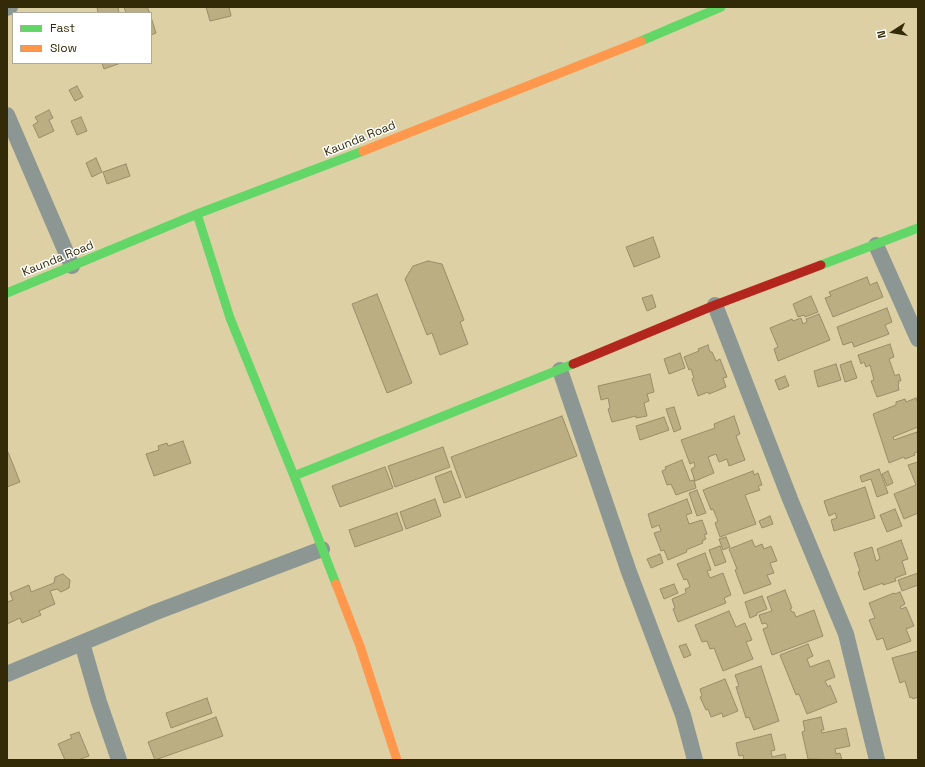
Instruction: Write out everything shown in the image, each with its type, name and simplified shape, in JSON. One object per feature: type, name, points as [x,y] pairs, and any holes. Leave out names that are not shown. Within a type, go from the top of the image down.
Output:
[{"type":"street","name":"Kaunda Road","points":[[7,293],[197,214],[322,167],[604,56],[721,7]]},
{"type":"street","points":[[7,115],[72,266]]},
{"type":"street","points":[[197,214],[230,318],[294,476],[360,646],[397,760]]},
{"type":"street","points":[[294,476],[560,370],[715,305],[918,228]]},
{"type":"street","points":[[876,245],[918,339]]},
{"type":"street","points":[[715,305],[790,499],[846,634],[877,760]]},
{"type":"street","points":[[560,370],[629,572],[683,715],[695,760]]},
{"type":"street","points":[[7,674],[170,607],[322,549]]},
{"type":"street","points":[[82,643],[99,702],[119,760]]},
{"type":"building","points":[[97,7],[118,7],[119,12],[98,12]]},
{"type":"building","points":[[124,7],[147,7],[150,12],[126,12]]},
{"type":"building","points":[[206,7],[229,7],[231,16],[210,21]]},
{"type":"building","points":[[152,20],[156,33],[152,35]]},
{"type":"building","points":[[102,64],[118,64],[104,69]]},
{"type":"building","points":[[77,86],[83,97],[75,101],[69,90]]},
{"type":"building","points":[[49,110],[53,118],[49,120],[54,131],[39,138],[33,125],[38,122],[35,117]]},
{"type":"building","points":[[81,117],[87,131],[77,135],[71,121]]},
{"type":"building","points":[[96,158],[102,172],[92,177],[86,163]]},
{"type":"building","points":[[126,164],[130,176],[107,184],[103,172]]},
{"type":"building","points":[[653,237],[660,257],[634,267],[626,247]]},
{"type":"building","points":[[428,261],[442,264],[464,320],[460,322],[468,344],[440,355],[432,333],[427,335],[405,279],[413,266]]},
{"type":"building","points":[[867,277],[870,285],[877,282],[883,297],[833,317],[825,298],[831,296],[829,292]]},
{"type":"building","points":[[377,294],[412,383],[387,393],[352,304]]},
{"type":"building","points":[[652,295],[656,307],[647,311],[642,298]]},
{"type":"building","points":[[811,296],[818,312],[805,317],[804,315],[798,317],[793,304]]},
{"type":"building","points":[[887,308],[892,322],[885,325],[889,334],[854,347],[852,342],[843,345],[837,327]]},
{"type":"building","points":[[819,314],[830,340],[778,361],[774,349],[778,347],[770,328],[792,319],[793,321],[801,318],[803,324],[807,322],[806,319]]},
{"type":"building","points":[[890,344],[894,357],[889,359],[895,376],[899,374],[901,381],[898,381],[899,390],[877,397],[871,381],[874,380],[870,365],[866,367],[864,362],[861,364],[858,355]]},
{"type":"building","points":[[708,345],[710,352],[712,352],[716,361],[720,359],[727,377],[723,378],[726,387],[709,394],[708,392],[698,396],[692,379],[694,378],[691,369],[689,370],[684,357],[699,351],[698,349]]},
{"type":"building","points":[[680,353],[685,368],[669,374],[664,359]]},
{"type":"building","points":[[851,361],[857,378],[845,382],[840,365]]},
{"type":"building","points":[[836,364],[841,380],[818,387],[814,371]]},
{"type":"building","points":[[650,374],[654,392],[647,394],[649,401],[644,403],[647,416],[636,418],[636,416],[612,422],[608,409],[610,408],[608,398],[601,400],[598,386]]},
{"type":"building","points":[[785,376],[789,386],[779,390],[775,380]]},
{"type":"building","points":[[916,398],[918,404],[918,427],[893,437],[894,440],[917,432],[918,452],[914,453],[915,455],[905,459],[904,457],[889,463],[873,414],[896,405],[896,402],[905,399],[906,402]]},
{"type":"building","points":[[674,407],[681,429],[674,432],[666,409]]},
{"type":"building","points":[[562,416],[577,456],[466,498],[451,457]]},
{"type":"building","points":[[734,416],[740,434],[736,436],[745,460],[729,466],[727,459],[719,462],[716,454],[708,457],[714,473],[695,481],[691,469],[695,467],[694,462],[690,464],[681,440],[715,428],[714,424]]},
{"type":"building","points":[[664,417],[669,430],[640,440],[636,426]]},
{"type":"building","points":[[183,441],[191,463],[154,476],[146,454],[159,450],[158,446],[167,443],[168,446]]},
{"type":"building","points":[[443,447],[450,467],[395,487],[388,466]]},
{"type":"building","points":[[7,452],[20,482],[7,487]]},
{"type":"building","points":[[682,460],[690,481],[694,480],[696,488],[676,495],[671,484],[667,485],[662,471],[666,469],[665,467]]},
{"type":"building","points":[[918,462],[918,513],[904,519],[894,494],[916,485],[908,465]]},
{"type":"building","points":[[385,467],[393,488],[340,507],[332,486]]},
{"type":"building","points":[[879,469],[888,493],[877,497],[871,479],[862,482],[860,476]]},
{"type":"building","points":[[451,471],[461,497],[444,503],[435,477]]},
{"type":"building","points":[[753,471],[754,475],[758,473],[762,485],[758,486],[760,490],[745,495],[756,524],[720,537],[715,523],[718,521],[713,509],[711,510],[703,490]]},
{"type":"building","points":[[888,471],[893,483],[887,486],[882,474]]},
{"type":"building","points":[[865,487],[875,518],[834,531],[831,520],[837,518],[835,513],[829,516],[824,501]]},
{"type":"building","points":[[697,490],[706,513],[697,516],[689,493]]},
{"type":"building","points":[[435,499],[441,516],[406,529],[400,512]]},
{"type":"building","points":[[687,499],[692,513],[686,515],[689,524],[702,520],[707,534],[704,535],[706,539],[702,541],[703,543],[686,550],[687,552],[668,560],[664,550],[661,551],[654,533],[661,531],[659,525],[652,528],[648,514]]},
{"type":"building","points":[[895,509],[902,526],[887,532],[880,515]]},
{"type":"building","points":[[397,513],[403,530],[355,547],[349,530]]},
{"type":"building","points":[[770,516],[773,524],[762,528],[759,521]]},
{"type":"building","points":[[726,537],[730,547],[723,550],[719,539]]},
{"type":"building","points":[[752,540],[755,547],[762,544],[764,549],[771,546],[777,561],[770,563],[774,573],[767,575],[771,584],[744,594],[735,570],[737,569],[729,549]]},
{"type":"building","points":[[901,540],[908,559],[902,561],[906,574],[895,578],[896,581],[883,585],[883,583],[864,590],[854,553],[872,547],[876,561],[880,559],[877,549]]},
{"type":"building","points":[[720,546],[726,562],[715,566],[709,550]]},
{"type":"building","points":[[705,553],[711,570],[707,571],[710,578],[723,573],[731,595],[724,598],[726,603],[678,622],[673,609],[675,608],[672,599],[686,593],[685,589],[690,587],[687,579],[684,580],[677,564]]},
{"type":"building","points":[[660,554],[663,563],[651,568],[647,559]]},
{"type":"building","points":[[918,573],[918,585],[902,591],[898,580]]},
{"type":"building","points":[[63,574],[70,580],[69,588],[61,592],[57,589],[50,591],[55,604],[39,611],[41,615],[22,623],[20,618],[7,624],[7,602],[13,600],[10,593],[29,585],[31,592],[54,583],[55,577]]},
{"type":"building","points":[[674,584],[678,593],[664,599],[660,589]]},
{"type":"building","points":[[785,590],[792,608],[790,609],[794,612],[796,617],[814,610],[823,636],[772,655],[763,629],[768,627],[766,623],[762,624],[759,615],[772,611],[767,597]]},
{"type":"building","points":[[900,592],[905,604],[900,607],[901,609],[906,607],[914,626],[906,629],[911,641],[887,650],[883,638],[877,640],[869,620],[875,618],[869,603]]},
{"type":"building","points":[[762,596],[767,609],[750,618],[745,602]]},
{"type":"building","points":[[729,611],[736,627],[745,623],[752,640],[746,642],[753,659],[723,671],[714,648],[710,649],[707,641],[702,642],[695,625]]},
{"type":"building","points":[[686,644],[691,655],[684,658],[679,646]]},
{"type":"building","points":[[808,644],[813,656],[807,659],[810,667],[829,660],[835,677],[825,681],[828,687],[830,685],[837,702],[807,714],[799,694],[796,695],[780,655]]},
{"type":"building","points":[[918,651],[918,697],[913,699],[912,697],[910,698],[905,681],[900,683],[892,658]]},
{"type":"building","points":[[761,666],[779,721],[754,730],[749,717],[746,718],[736,687],[739,686],[735,675]]},
{"type":"building","points":[[725,679],[738,711],[723,717],[722,713],[711,717],[708,709],[706,710],[700,697],[702,696],[700,689]]},
{"type":"building","points":[[207,698],[212,713],[171,728],[166,713]]},
{"type":"building","points":[[216,717],[223,736],[155,760],[148,742]]},
{"type":"building","points":[[821,717],[824,730],[821,730],[822,733],[846,728],[850,746],[835,749],[836,754],[840,753],[842,760],[808,759],[802,732],[805,731],[803,721]]},
{"type":"building","points":[[79,732],[89,756],[78,760],[65,760],[58,744],[72,738],[70,735]]},
{"type":"building","points":[[771,734],[775,750],[771,751],[772,757],[785,754],[786,760],[744,760],[743,755],[739,756],[736,743]]},
{"type":"traffic: fast","points":[[641,41],[721,7]]},
{"type":"traffic: fast","points":[[7,293],[197,214],[363,151]]},
{"type":"traffic: fast","points":[[197,214],[230,318],[336,584]]},
{"type":"traffic: fast","points":[[821,265],[918,228]]},
{"type":"traffic: fast","points":[[294,476],[573,364]]},
{"type":"traffic: slow","points":[[363,151],[641,41]]},
{"type":"traffic: slow","points":[[336,584],[360,646],[397,760]]},
{"type":"traffic: jam","points":[[573,364],[715,305],[821,265]]}]
